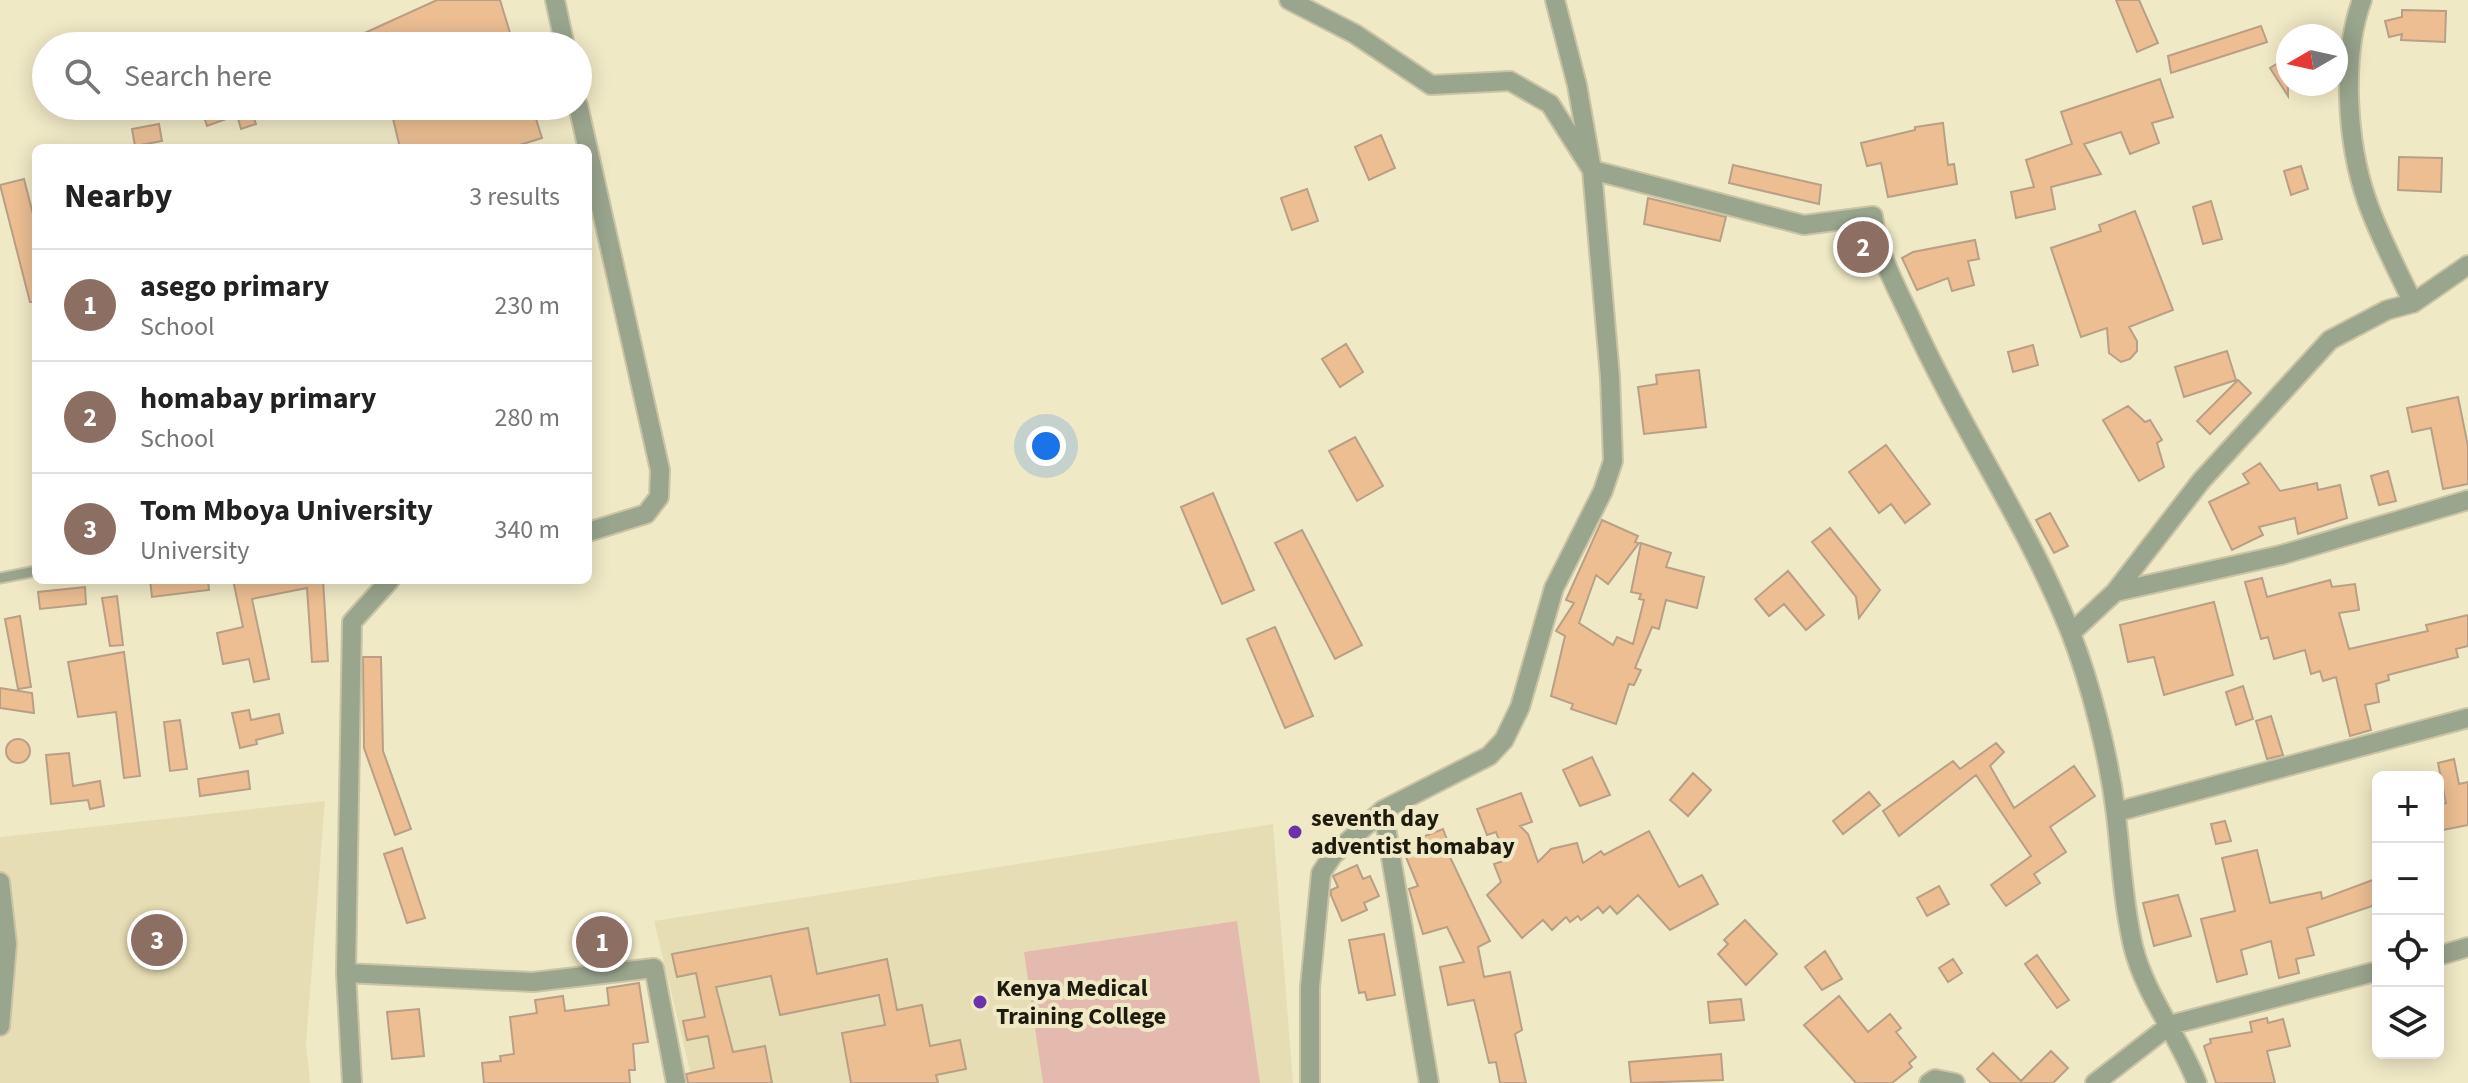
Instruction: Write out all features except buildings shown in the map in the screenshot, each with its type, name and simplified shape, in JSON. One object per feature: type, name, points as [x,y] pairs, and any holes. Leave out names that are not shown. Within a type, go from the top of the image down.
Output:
[{"type":"street","points":[[555,0],[562,32]]},
{"type":"street","points":[[1289,0],[1355,34],[1431,85],[1510,81],[1550,104],[1592,170],[1804,225],[1873,216],[1876,242],[1929,357],[2039,563],[2071,633],[2098,728],[2116,812],[2121,878],[2134,948],[2197,1083]]},
{"type":"street","points":[[1310,1083],[1310,987],[1321,873],[1333,855],[1383,810],[1489,756],[1504,740],[1520,707],[1554,588],[1603,491],[1613,461],[1610,377],[1592,170],[1577,85],[1555,0]]},
{"type":"street","points":[[2362,0],[2349,45],[2352,126],[2366,199],[2413,303]]},
{"type":"street","points":[[581,120],[587,144]]},
{"type":"street","points":[[592,167],[660,470],[659,497],[646,514],[592,531]]},
{"type":"street","points":[[2071,633],[2115,592],[2201,481],[2330,340],[2387,310],[2413,303],[2468,265]]},
{"type":"street","points":[[2115,592],[2281,555],[2468,500]]},
{"type":"street","points":[[352,1083],[346,973],[352,622],[386,584]]},
{"type":"street","points":[[2116,812],[2468,718]]},
{"type":"street","points":[[1383,810],[1429,1083]]},
{"type":"street","points":[[0,882],[7,944],[0,1026]]},
{"type":"street","points":[[2444,954],[2468,947]]},
{"type":"street","points":[[346,973],[533,982],[654,968],[676,1083]]},
{"type":"street","points":[[2095,1083],[2170,1025],[2372,973]]},
{"type":"street","points":[[1929,1083],[1935,1079],[1951,1079],[1955,1083]]},
{"type":"lane","points":[[0,578],[32,572]]},
{"type":"shaded area","points":[[325,801],[306,1043],[310,1083],[0,1083],[0,837]]},
{"type":"shaded area","name":"Kenya Medical Training College","points":[[1273,824],[1293,1083],[693,1083],[654,921]]},
{"type":"shaded area","points":[[1237,921],[1260,1083],[1043,1083],[1024,952]]},
{"type":"place","name":"homabay primary","points":[[1863,247]]},
{"type":"place","name":"seventh day adventist homabay","points":[[1295,832]]},
{"type":"place","name":"Tom Mboya University","points":[[157,940]]},
{"type":"place","name":"asego primary","points":[[602,942]]},
{"type":"place","name":"Kenya Medical Training College","points":[[980,1002]]}]
